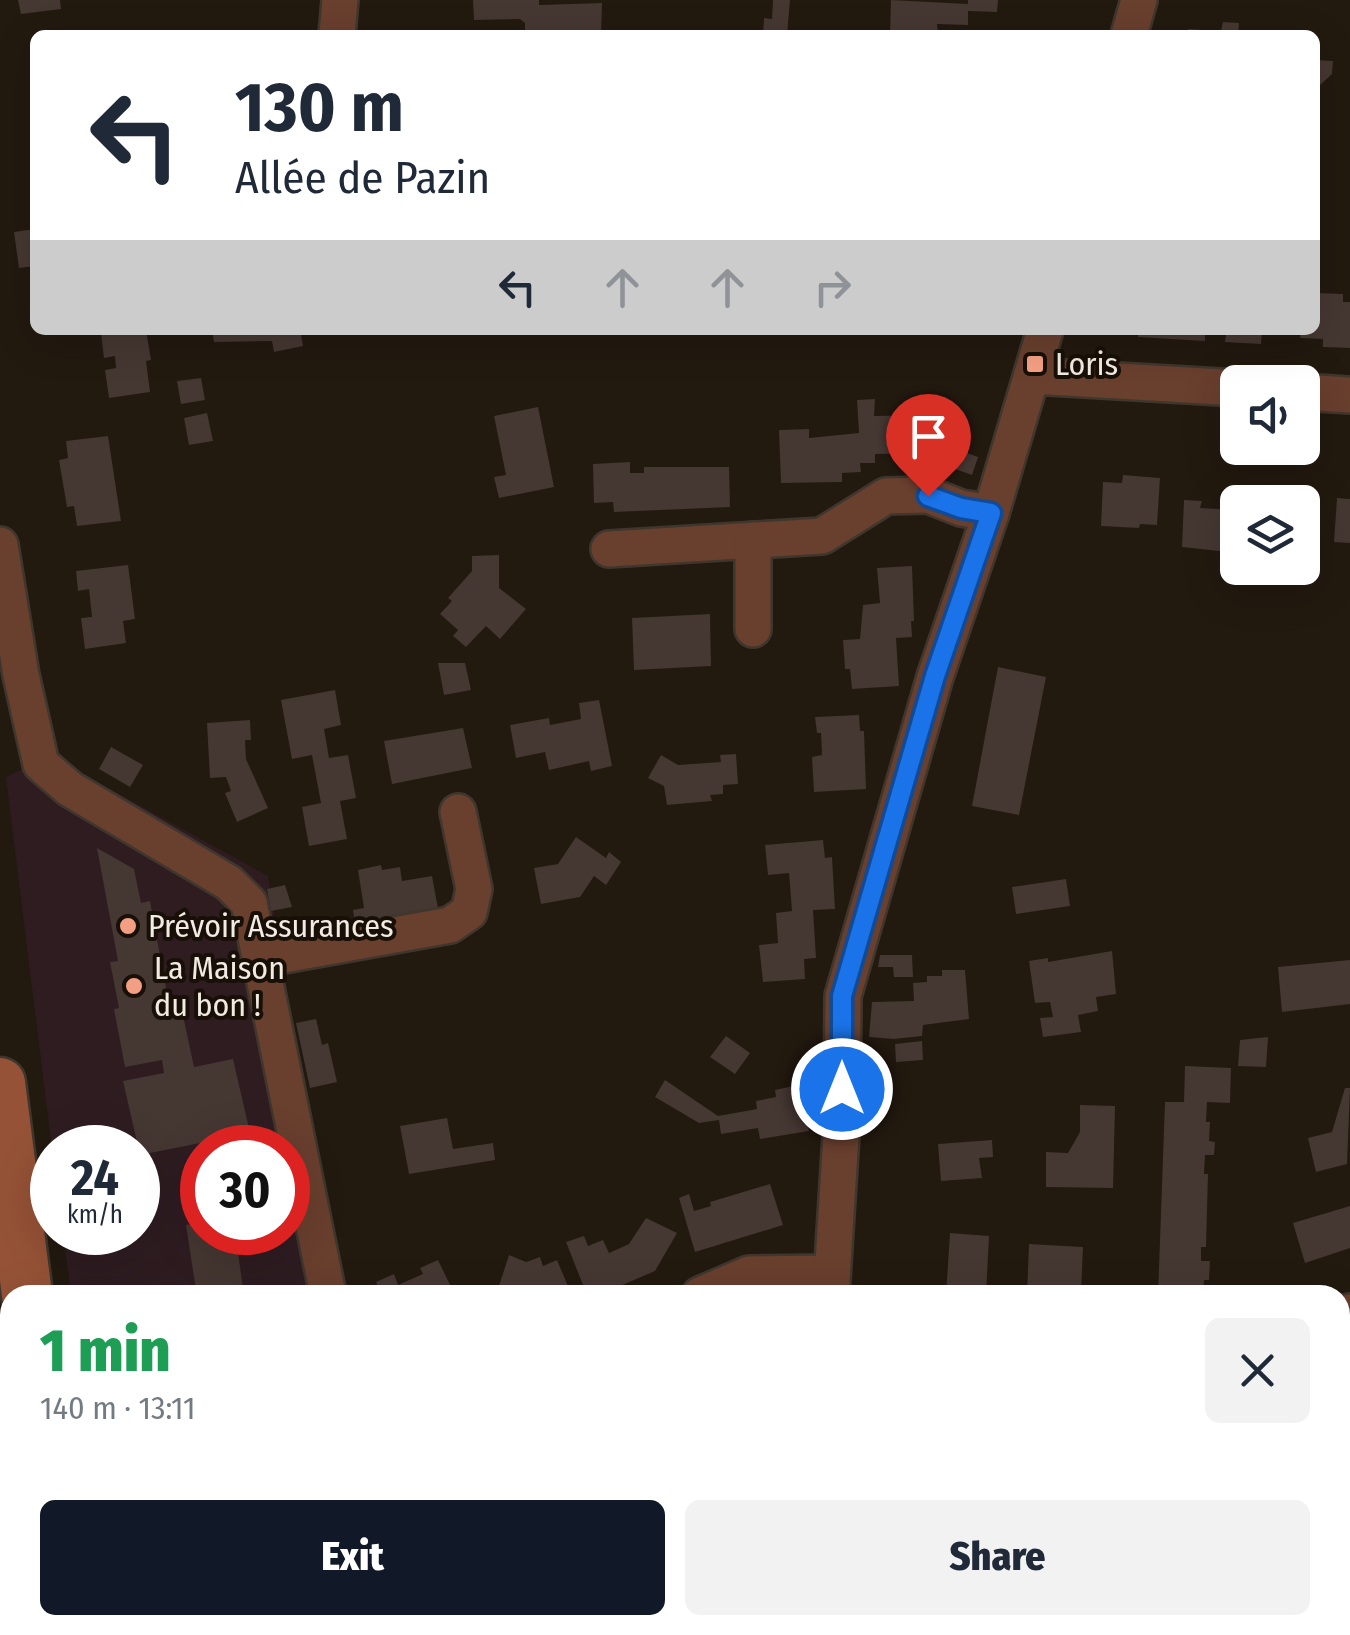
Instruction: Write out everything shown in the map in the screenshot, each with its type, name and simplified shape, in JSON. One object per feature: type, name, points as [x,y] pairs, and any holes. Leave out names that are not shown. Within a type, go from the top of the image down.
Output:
[{"type":"main road","points":[[0,1083],[26,1285]]},
{"type":"street","points":[[337,30],[340,0]]},
{"type":"street","points":[[1131,30],[1139,0]]},
{"type":"street","points":[[723,1285],[749,1274],[831,1284],[842,1120],[842,996],[935,676],[991,513],[1043,335]]},
{"type":"street","points":[[1032,376],[1220,387]]},
{"type":"street","points":[[1320,393],[1350,395]]},
{"type":"street","points":[[609,548],[822,536],[886,496],[928,496],[991,513]]},
{"type":"street","points":[[752,540],[752,629]]},
{"type":"street","points":[[0,546],[21,674],[41,764],[70,790],[229,882],[250,903],[326,1285]]},
{"type":"street","points":[[261,959],[450,924],[469,912],[474,889],[458,812]]},
{"type":"shaded area","points":[[50,756],[268,876],[290,1020],[347,1285],[70,1285],[66,1255],[160,1255],[160,1125],[49,1125],[6,777]]},
{"type":"building","points":[[18,0],[60,0],[61,9],[21,14]]},
{"type":"building","points":[[473,0],[539,0],[539,5],[602,3],[601,30],[525,30],[520,19],[474,20]]},
{"type":"building","points":[[773,0],[790,0],[787,30],[763,30],[764,18],[772,19]]},
{"type":"building","points":[[891,0],[968,4],[968,0],[998,0],[997,12],[968,11],[968,25],[937,24],[938,30],[890,30]]},
{"type":"building","points":[[1223,22],[1239,23],[1238,30],[1221,30]]},
{"type":"building","points":[[1320,60],[1333,61],[1332,74],[1320,85]]},
{"type":"building","points":[[30,230],[30,267],[19,268],[14,232]]},
{"type":"building","points":[[1320,293],[1343,294],[1343,302],[1350,302],[1350,348],[1323,347],[1323,339],[1300,338],[1320,335]]},
{"type":"building","points":[[101,335],[147,335],[150,392],[109,398],[105,370],[116,368],[115,356],[104,358]]},
{"type":"building","points":[[213,335],[301,335],[303,346],[274,352],[272,341],[214,342]]},
{"type":"building","points":[[1205,335],[1205,341],[1138,337]]},
{"type":"building","points":[[1226,335],[1262,335],[1261,344],[1225,342]]},
{"type":"building","points":[[201,378],[205,400],[181,404],[177,381]]},
{"type":"building","points":[[875,399],[874,416],[925,415],[925,453],[875,454],[875,463],[860,463],[861,472],[842,473],[842,482],[781,483],[779,430],[809,429],[809,438],[859,433],[857,400]]},
{"type":"building","points":[[538,407],[554,487],[499,498],[494,477],[506,475],[494,416]]},
{"type":"building","points":[[207,413],[213,441],[189,445],[184,418]]},
{"type":"building","points":[[108,436],[121,521],[77,526],[74,506],[67,507],[59,460],[68,458],[66,441]]},
{"type":"building","points":[[961,451],[978,457],[972,475],[955,469]]},
{"type":"building","points":[[630,462],[630,473],[644,473],[644,467],[729,467],[730,507],[614,512],[613,502],[594,503],[593,464]]},
{"type":"building","points":[[1123,475],[1160,478],[1157,525],[1101,526],[1103,482],[1122,483]]},
{"type":"building","points":[[1337,498],[1350,499],[1350,543],[1334,542]]},
{"type":"building","points":[[1184,500],[1202,501],[1200,508],[1220,509],[1220,551],[1182,547]]},
{"type":"building","points":[[499,555],[499,588],[526,609],[500,639],[486,626],[466,647],[453,636],[458,630],[440,614],[452,601],[448,598],[472,571],[472,556]]},
{"type":"building","points":[[128,565],[135,619],[123,621],[126,643],[85,649],[81,618],[92,617],[89,589],[78,591],[76,571]]},
{"type":"building","points":[[912,566],[912,637],[896,638],[899,686],[852,689],[850,669],[845,669],[843,640],[860,639],[863,605],[880,603],[877,568]]},
{"type":"building","points":[[710,614],[711,666],[634,670],[632,618]]},
{"type":"building","points":[[438,663],[465,663],[471,690],[444,695]]},
{"type":"building","points":[[998,667],[1046,677],[1019,815],[972,806]]},
{"type":"building","points":[[335,690],[341,725],[324,729],[329,758],[348,755],[356,798],[340,801],[347,839],[309,846],[302,807],[321,803],[312,755],[292,759],[281,700]]},
{"type":"building","points":[[599,700],[612,766],[591,771],[589,761],[549,770],[545,752],[516,758],[510,725],[549,718],[550,725],[581,719],[579,703]]},
{"type":"building","points":[[859,715],[860,731],[864,731],[866,789],[814,792],[812,757],[822,755],[821,733],[817,733],[815,717]]},
{"type":"building","points":[[250,720],[251,740],[245,740],[246,759],[268,808],[237,822],[225,793],[231,791],[226,777],[210,778],[207,723]]},
{"type":"building","points":[[463,728],[472,768],[392,784],[384,741]]},
{"type":"building","points":[[111,747],[143,765],[130,787],[99,769]]},
{"type":"building","points":[[736,754],[738,784],[723,785],[723,794],[710,795],[712,801],[667,805],[664,786],[648,778],[661,755],[678,765],[721,762],[720,755]]},
{"type":"building","points":[[576,837],[606,858],[609,852],[621,862],[606,885],[594,876],[580,897],[541,904],[534,868],[558,864]]},
{"type":"building","points":[[823,840],[825,858],[832,857],[835,909],[813,910],[816,958],[804,959],[805,979],[763,982],[759,945],[778,943],[776,913],[792,911],[789,873],[768,875],[765,845]]},
{"type":"building","points":[[97,848],[134,869],[141,903],[150,901],[168,999],[179,997],[194,1067],[233,1059],[248,1125],[180,1125],[180,1147],[160,1151],[160,1125],[133,1125],[123,1081],[164,1073],[162,1060],[125,1067],[110,962],[118,961]]},
{"type":"building","points":[[381,865],[382,870],[400,867],[402,881],[432,876],[439,914],[356,928],[353,910],[364,908],[358,870]]},
{"type":"building","points":[[1066,879],[1070,906],[1016,914],[1012,887]]},
{"type":"building","points":[[285,885],[292,907],[271,911],[267,889]]},
{"type":"building","points":[[1112,951],[1116,994],[1096,997],[1098,1011],[1078,1015],[1081,1032],[1043,1037],[1040,1018],[1053,1017],[1050,1002],[1035,1003],[1029,961],[1048,958],[1048,962]]},
{"type":"building","points":[[880,955],[912,955],[913,977],[894,977],[893,967],[878,967]]},
{"type":"building","points":[[1350,960],[1350,1004],[1282,1012],[1278,967]]},
{"type":"building","points":[[942,970],[965,970],[969,1019],[923,1025],[922,1036],[869,1037],[872,1002],[914,1001],[913,983],[927,982],[927,976],[942,976]]},
{"type":"building","points":[[316,1019],[322,1045],[328,1043],[337,1082],[310,1088],[296,1023]]},
{"type":"building","points":[[726,1036],[750,1053],[735,1074],[710,1057]]},
{"type":"building","points":[[1268,1037],[1266,1067],[1238,1066],[1240,1040]]},
{"type":"building","points":[[922,1041],[923,1060],[896,1062],[895,1044]]},
{"type":"building","points":[[1185,1066],[1231,1068],[1230,1103],[1207,1102],[1209,1141],[1215,1142],[1214,1155],[1205,1155],[1206,1247],[1201,1247],[1201,1261],[1210,1261],[1209,1280],[1204,1280],[1204,1285],[1158,1285],[1165,1102],[1184,1102]]},
{"type":"building","points":[[830,1078],[830,1114],[806,1118],[809,1131],[760,1139],[758,1128],[721,1134],[719,1120],[699,1123],[655,1097],[665,1080],[718,1116],[757,1109],[756,1101],[776,1097],[775,1090]]},
{"type":"building","points":[[1345,1088],[1350,1088],[1347,1164],[1316,1172],[1308,1138],[1332,1132]]},
{"type":"building","points":[[1080,1105],[1115,1106],[1113,1188],[1046,1187],[1046,1152],[1068,1153],[1080,1132]]},
{"type":"building","points":[[447,1118],[453,1149],[493,1143],[495,1160],[409,1174],[400,1126]]},
{"type":"building","points":[[992,1140],[993,1157],[979,1158],[982,1178],[941,1181],[938,1144]]},
{"type":"building","points":[[770,1184],[783,1225],[695,1252],[679,1198],[689,1194],[694,1211],[711,1206],[710,1202]]},
{"type":"building","points":[[1350,1206],[1350,1248],[1305,1263],[1293,1223]]},
{"type":"building","points":[[646,1218],[677,1233],[655,1271],[622,1285],[583,1285],[566,1242],[584,1236],[588,1246],[603,1240],[609,1253],[629,1244]]},
{"type":"building","points":[[950,1233],[989,1236],[987,1285],[947,1285]]},
{"type":"building","points":[[1029,1244],[1083,1247],[1081,1285],[1027,1285]]},
{"type":"building","points":[[191,1255],[238,1255],[243,1285],[195,1285]]},
{"type":"building","points":[[509,1255],[526,1262],[540,1257],[543,1266],[557,1260],[567,1285],[499,1285]]},
{"type":"building","points":[[438,1260],[450,1285],[398,1285],[423,1274],[420,1268]]},
{"type":"building","points":[[394,1274],[398,1285],[377,1285],[376,1282]]},
{"type":"place","name":"Loris","points":[[1035,364]]},
{"type":"place","name":"Prévoir Assurances","points":[[128,926]]},
{"type":"place","name":"La Maison du bon !","points":[[134,986]]},
{"type":"route","points":[[842,1089],[842,996],[935,676],[991,513],[928,496]]}]
